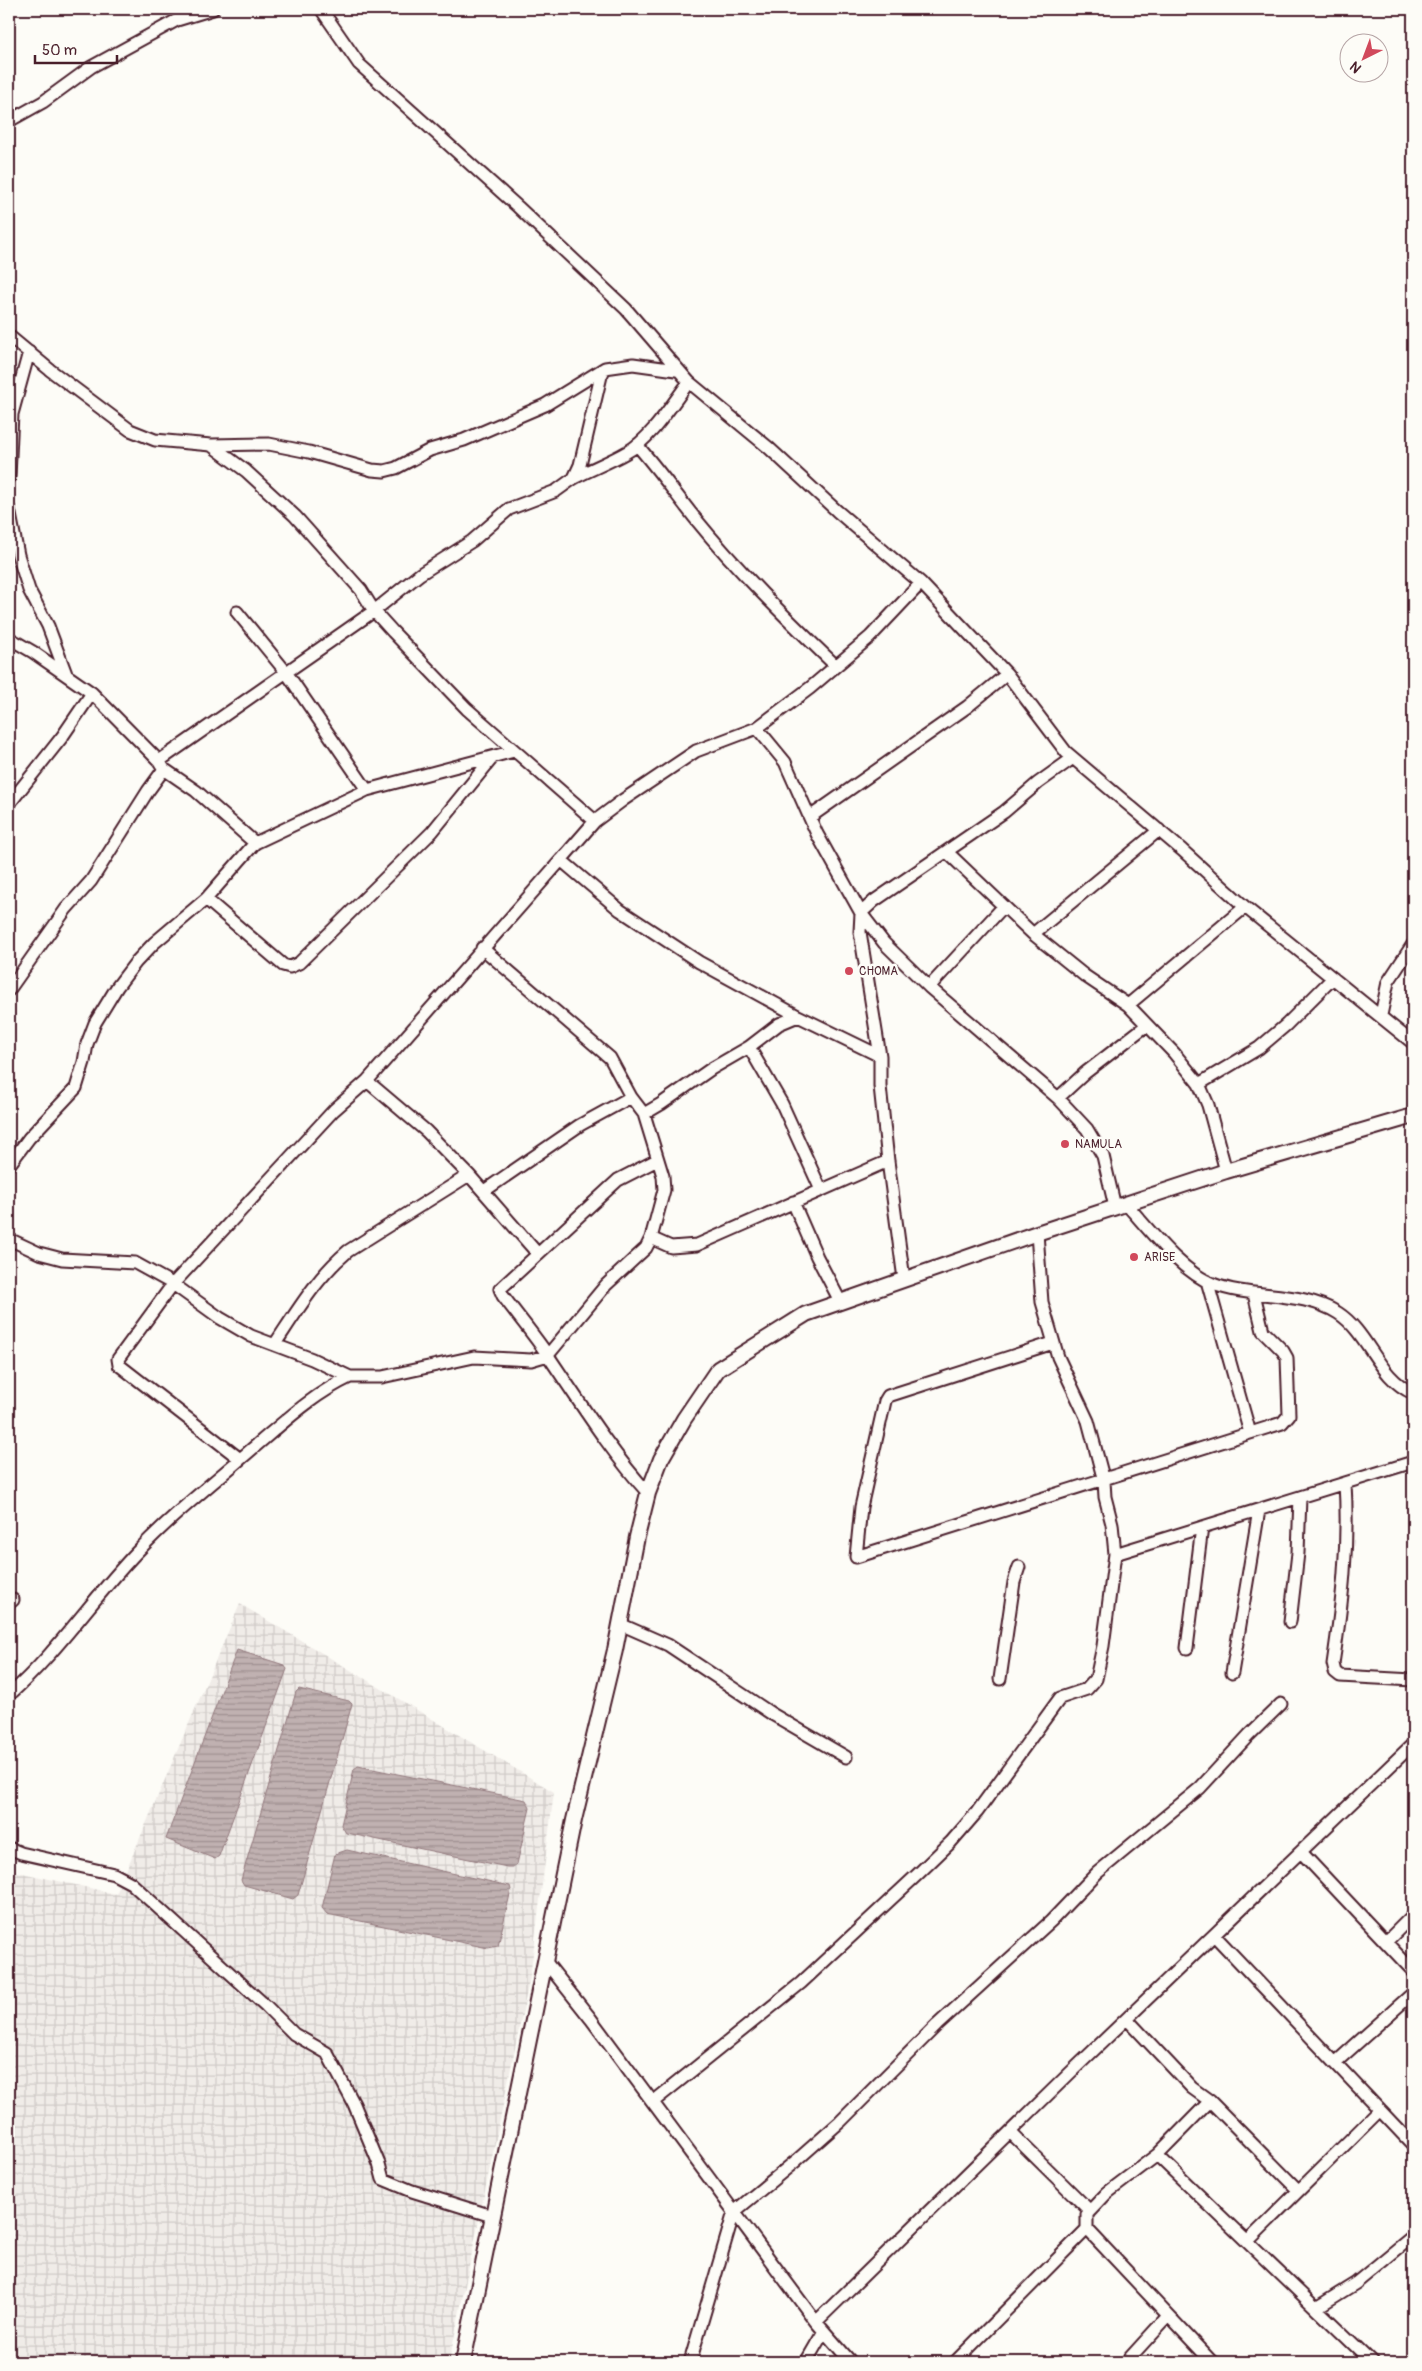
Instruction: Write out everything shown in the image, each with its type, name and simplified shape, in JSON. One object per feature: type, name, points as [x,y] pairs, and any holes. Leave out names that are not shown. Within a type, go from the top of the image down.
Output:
[{"type":"street","points":[[9,121],[42,102],[91,67],[177,20],[213,9]]},
{"type":"street","points":[[321,9],[359,64],[626,309],[676,370],[769,448],[837,511],[921,583],[1007,674],[1066,752],[1160,830],[1245,907],[1381,1015],[1413,1043]]},
{"type":"street","points":[[9,336],[109,415],[143,436],[155,440],[211,445],[268,444],[309,452],[372,470],[384,471],[396,468],[430,450],[464,440],[545,405],[581,381],[605,368],[633,364],[676,370]]},
{"type":"street","points":[[9,478],[12,414],[29,352]]},
{"type":"street","points":[[574,478],[580,465],[601,376],[605,368]]},
{"type":"street","points":[[9,990],[66,909],[90,881],[148,791],[162,765],[286,672],[374,611],[420,574],[472,540],[509,509],[556,491],[574,478],[627,452],[637,445],[665,415],[689,382]]},
{"type":"street","points":[[211,445],[246,471],[295,516],[360,590],[374,611],[467,709],[594,821]]},
{"type":"street","points":[[637,445],[724,550],[802,633],[836,666]]},
{"type":"street","points":[[9,509],[18,556],[29,590],[48,626],[66,674]]},
{"type":"street","points":[[240,1459],[117,1362],[130,1340],[173,1284],[334,1110],[367,1081],[594,821],[696,751],[757,728],[870,637],[921,583]]},
{"type":"street","points":[[237,612],[286,672],[367,790]]},
{"type":"street","points":[[9,638],[66,674],[92,694],[162,765],[196,791],[255,843]]},
{"type":"street","points":[[810,818],[967,707],[1007,674]]},
{"type":"street","points":[[9,804],[62,738],[92,694]]},
{"type":"street","points":[[757,728],[785,762],[817,834],[861,913],[884,943],[929,987],[1058,1098],[1096,1142],[1103,1156],[1120,1206],[1182,1263],[1207,1281],[1254,1294],[1294,1298],[1335,1311],[1351,1322],[1390,1375],[1413,1392]]},
{"type":"street","points":[[9,1165],[29,1138],[76,1088],[87,1044],[95,1024],[136,962],[206,899],[255,843],[367,790],[514,751]]},
{"type":"street","points":[[206,899],[283,965],[290,967],[299,964],[432,832],[493,756]]},
{"type":"street","points":[[904,1279],[888,1161],[880,1086],[880,1056],[860,932],[861,913],[887,891],[1004,812],[1038,783],[1073,758]]},
{"type":"street","points":[[1033,934],[1160,830]]},
{"type":"street","points":[[947,852],[1033,934],[1085,976],[1128,1005],[1199,1084],[1208,1104],[1226,1171]]},
{"type":"street","points":[[561,860],[620,910],[699,962],[798,1016],[880,1056]]},
{"type":"street","points":[[929,987],[1004,906]]},
{"type":"street","points":[[1128,1005],[1245,907]]},
{"type":"street","points":[[1381,1015],[1388,982],[1413,944]]},
{"type":"street","points":[[9,1239],[39,1253],[62,1259],[135,1263],[173,1284],[220,1318],[251,1336],[275,1344],[350,1377],[382,1377],[474,1357],[531,1360],[548,1355],[606,1285],[635,1258],[652,1238],[664,1190],[662,1176],[644,1114],[631,1097],[610,1058],[482,948]]},
{"type":"street","points":[[1199,1084],[1259,1048],[1286,1025],[1333,978]]},
{"type":"street","points":[[644,1114],[711,1069],[749,1047],[779,1024],[798,1016]]},
{"type":"street","points":[[1058,1098],[1085,1073],[1147,1025]]},
{"type":"street","points":[[749,1047],[782,1104],[821,1190]]},
{"type":"street","points":[[367,1081],[426,1131],[484,1191],[538,1254]]},
{"type":"street","points":[[484,1191],[580,1125],[631,1097]]},
{"type":"street","points":[[463,2362],[574,1820],[620,1624],[627,1579],[648,1494],[661,1459],[684,1419],[718,1369],[806,1314],[1037,1233],[1226,1171],[1413,1116]]},
{"type":"street","points":[[648,1494],[623,1466],[548,1355],[503,1296],[500,1289],[618,1180],[657,1160]]},
{"type":"street","points":[[652,1238],[671,1246],[697,1245],[888,1161]]},
{"type":"street","points":[[275,1344],[316,1284],[335,1262],[348,1251],[469,1175]]},
{"type":"street","points":[[793,1202],[817,1257],[840,1302]]},
{"type":"street","points":[[652,2102],[802,1983],[911,1881],[951,1842],[977,1812],[1060,1698],[1092,1685],[1099,1667],[1115,1554],[1104,1481],[1088,1421],[1053,1343],[1042,1302],[1037,1233]]},
{"type":"street","points":[[1207,1281],[1250,1433]]},
{"type":"street","points":[[1053,1343],[888,1396],[885,1401],[861,1507],[856,1558],[1282,1424],[1289,1415],[1286,1358],[1283,1351],[1263,1331],[1254,1294]]},
{"type":"street","points":[[9,1695],[36,1669],[136,1553],[299,1407],[328,1388],[350,1377]]},
{"type":"street","points":[[1115,1554],[1413,1462]]},
{"type":"street","points":[[1345,1483],[1348,1524],[1344,1596],[1333,1664],[1335,1672],[1340,1676],[1413,1680]]},
{"type":"street","points":[[1290,1622],[1298,1553],[1300,1497]]},
{"type":"street","points":[[1232,1673],[1259,1510]]},
{"type":"street","points":[[1187,1648],[1202,1527]]},
{"type":"street","points":[[1000,1680],[1014,1582],[1019,1567]]},
{"type":"street","points":[[620,1624],[668,1645],[798,1730],[846,1757]]},
{"type":"street","points":[[690,2362],[734,2212],[840,2122],[930,2031],[1051,1921],[1097,1874],[1200,1788],[1249,1735],[1281,1704]]},
{"type":"street","points":[[816,2322],[1126,2019],[1413,1744]]},
{"type":"street","points":[[9,1848],[21,1853],[114,1874],[131,1883],[266,2006],[282,2024],[294,2034],[327,2053],[354,2104],[379,2164],[383,2179],[412,2191],[492,2216]]},
{"type":"street","points":[[1301,1852],[1413,1971]]},
{"type":"street","points":[[1386,1942],[1413,1915]]},
{"type":"street","points":[[1214,1934],[1413,2145]]},
{"type":"street","points":[[545,1961],[592,2019],[816,2322],[851,2362]]},
{"type":"street","points":[[1335,2063],[1413,1993]]},
{"type":"street","points":[[1126,2019],[1192,2088],[1210,2101],[1298,2190]]},
{"type":"street","points":[[1210,2101],[1157,2155],[1107,2194],[1090,2210],[1087,2214],[1087,2229],[1212,2362]]},
{"type":"street","points":[[1248,2241],[1380,2110]]},
{"type":"street","points":[[1010,2132],[1090,2210]]},
{"type":"street","points":[[1157,2155],[1372,2362]]},
{"type":"street","points":[[955,2362],[1087,2229]]},
{"type":"street","points":[[1316,2308],[1356,2283],[1413,2236]]},
{"type":"street","points":[[1126,2362],[1168,2316]]},
{"type":"street","points":[[806,2362],[824,2331]]},
{"type":"shaded area","points":[[240,1604],[554,1792],[530,1977],[449,2362],[9,2362],[9,1870],[116,1894]]},
{"type":"shaded area","points":[[237,1650],[284,1665],[287,1669],[219,1856],[215,1859],[166,1839]]},
{"type":"shaded area","points":[[299,1689],[349,1701],[352,1704],[298,1895],[293,1899],[244,1885],[241,1880],[296,1692]]},
{"type":"shaded area","points":[[358,1766],[526,1800],[530,1808],[517,1864],[513,1867],[507,1867],[346,1833],[341,1825],[354,1769]]},
{"type":"shaded area","points":[[347,1850],[510,1886],[511,1890],[498,1946],[488,1948],[327,1914],[322,1908],[335,1854]]},
{"type":"place","name":"CHOMA","points":[[849,971]]},
{"type":"place","name":"NAMULA","points":[[1065,1144]]},
{"type":"place","name":"ARISE","points":[[1134,1257]]}]
